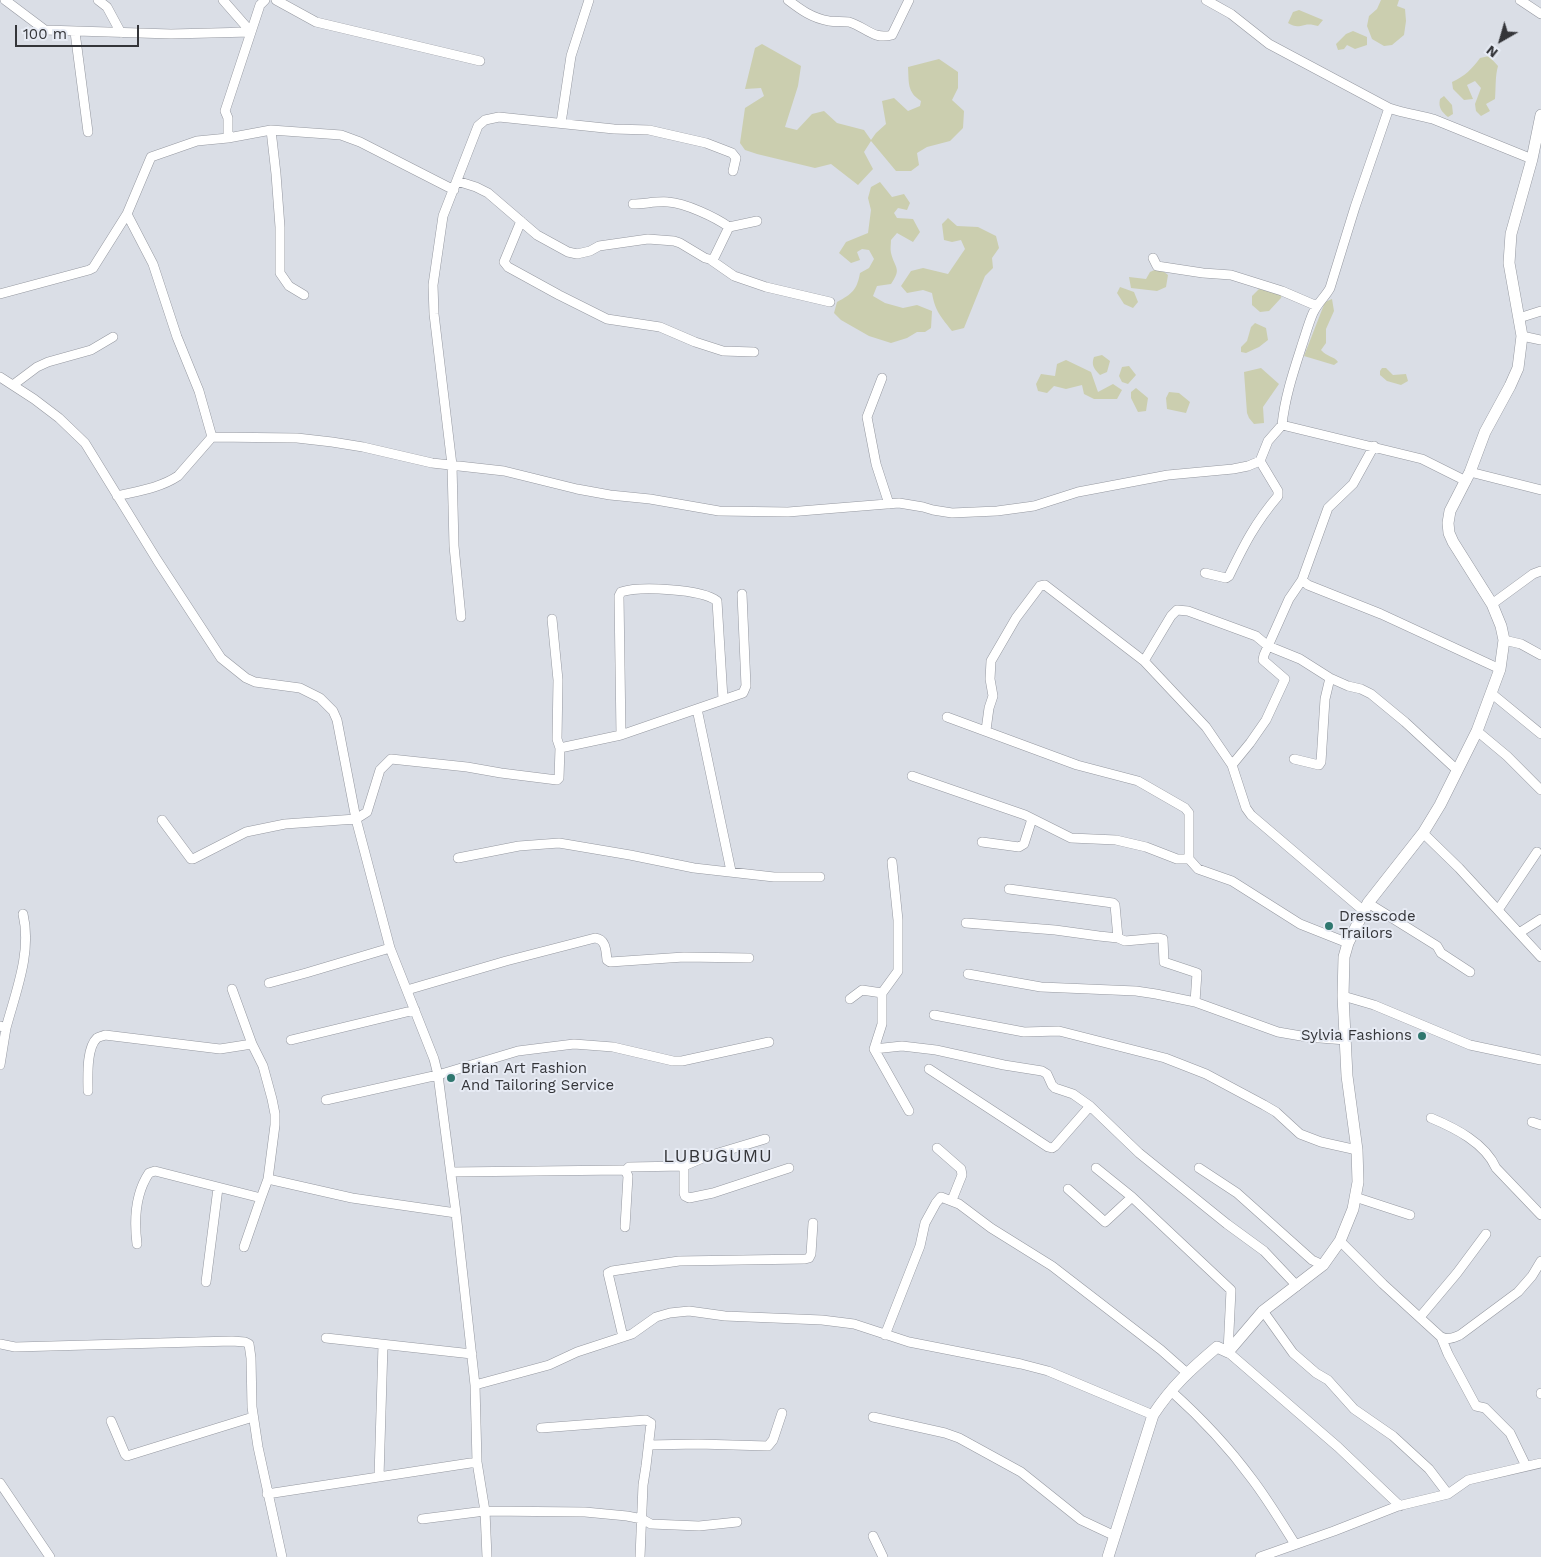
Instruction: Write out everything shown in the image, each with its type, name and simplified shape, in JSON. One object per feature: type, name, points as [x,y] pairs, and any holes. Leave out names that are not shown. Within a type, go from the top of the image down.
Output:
[{"type":"street","points":[[5,0],[45,30],[171,34],[251,32]]},
{"type":"street","points":[[98,0],[107,7],[120,33]]},
{"type":"street","points":[[223,0],[251,32]]},
{"type":"street","points":[[228,138],[228,118],[225,111],[260,5],[264,0]]},
{"type":"street","points":[[276,0],[316,22],[480,61]]},
{"type":"street","points":[[561,123],[570,56],[590,0]]},
{"type":"street","points":[[788,0],[811,16],[850,23],[880,37],[892,35],[909,0]]},
{"type":"street","points":[[1206,0],[1231,14],[1269,44],[1389,108],[1401,113],[1417,114],[1433,119],[1532,159]]},
{"type":"street","points":[[1520,0],[1541,14]]},
{"type":"street","points":[[75,32],[88,132]]},
{"type":"street","points":[[118,496],[172,480],[178,476],[212,438],[297,438],[332,442],[432,463],[504,471],[577,490],[650,499],[719,511],[788,512],[899,503],[952,513],[997,511],[1034,506],[1078,492],[1168,474],[1233,470],[1248,466],[1260,461],[1268,441],[1282,425],[1284,404],[1292,373],[1313,313],[1330,288],[1389,108]]},
{"type":"street","points":[[1228,1352],[1264,1311],[1323,1264],[1340,1241],[1353,1209],[1358,1182],[1357,1150],[1348,1076],[1343,996],[1344,957],[1348,943],[1367,908],[1423,833],[1440,805],[1477,731],[1500,669],[1504,640],[1501,626],[1492,604],[1472,574],[1449,533],[1448,523],[1450,510],[1468,476],[1485,432],[1518,368],[1522,336],[1509,263],[1509,246],[1532,159],[1541,115]]},
{"type":"street","points":[[461,617],[454,546],[452,465],[434,314],[433,285],[444,216],[478,126],[485,120],[499,117],[614,129],[649,130],[706,143],[735,155],[733,171]]},
{"type":"street","points":[[271,130],[280,227],[280,273],[289,286],[304,295]]},
{"type":"street","points":[[0,294],[50,282],[93,268],[127,214],[151,157],[197,141],[228,138],[271,130],[341,135],[455,186],[476,187],[488,193],[537,235],[568,252],[577,254],[590,251],[599,246],[648,239],[674,241],[712,260],[734,276],[830,302]]},
{"type":"street","points":[[633,204],[667,202],[679,204],[692,208],[729,227],[757,221]]},
{"type":"street","points":[[127,214],[153,264],[177,337],[199,391],[212,438]]},
{"type":"street","points":[[521,221],[504,262],[508,267],[558,295],[607,319],[660,327],[695,342],[722,350],[754,352]]},
{"type":"street","points":[[712,260],[715,259],[729,227]]},
{"type":"street","points":[[1153,258],[1157,266],[1231,275],[1282,291],[1317,306]]},
{"type":"street","points":[[1519,318],[1541,311]]},
{"type":"street","points":[[1522,336],[1541,340]]},
{"type":"street","points":[[13,385],[37,367],[91,350],[113,337]]},
{"type":"street","points":[[0,377],[59,418],[85,443],[221,658],[233,669],[250,680],[300,688],[320,698],[328,704],[337,720],[356,819],[390,948],[434,1059],[438,1075],[472,1354],[475,1385],[477,1462],[485,1511],[487,1557]]},
{"type":"street","points":[[882,378],[867,417],[876,464],[889,504]]},
{"type":"street","points":[[1282,425],[1422,459],[1468,476],[1541,490]]},
{"type":"street","points":[[1232,765],[1266,720],[1285,679],[1263,660],[1289,599],[1302,580],[1328,508],[1353,484],[1374,446]]},
{"type":"street","points":[[1205,573],[1226,578],[1229,576],[1248,536],[1278,496],[1278,491],[1260,461]]},
{"type":"street","points":[[1492,604],[1541,570]]},
{"type":"street","points":[[1302,580],[1308,585],[1381,614],[1500,669]]},
{"type":"street","points":[[986,730],[993,696],[990,679],[991,661],[1016,618],[1040,586],[1046,586],[1144,661],[1206,727],[1232,765],[1246,808],[1251,815],[1367,908],[1437,946],[1441,953],[1470,972]]},
{"type":"street","points":[[621,735],[619,595],[621,592],[642,588],[698,593],[714,598],[717,601],[723,699]]},
{"type":"street","points":[[560,748],[621,735],[742,694],[746,689],[742,594]]},
{"type":"street","points":[[1144,661],[1171,616],[1177,610],[1188,611],[1248,632],[1268,646],[1300,659],[1330,678],[1371,694],[1406,722],[1457,770]]},
{"type":"street","points":[[162,820],[191,859],[246,832],[262,828],[285,824],[356,819],[367,812],[380,770],[384,764],[391,760],[467,767],[556,781],[560,778],[560,748],[557,739],[558,680],[552,619]]},
{"type":"street","points":[[1504,640],[1521,644],[1541,655]]},
{"type":"street","points":[[1294,760],[1319,765],[1321,762],[1325,699],[1330,678]]},
{"type":"street","points":[[1491,693],[1541,734]]},
{"type":"street","points":[[697,709],[731,871]]},
{"type":"street","points":[[947,717],[1077,765],[1138,781],[1186,808],[1190,815],[1190,859],[1198,869],[1232,881],[1300,924],[1348,943]]},
{"type":"street","points":[[1477,731],[1507,756],[1541,790]]},
{"type":"street","points":[[912,776],[1032,819],[1071,838],[1116,840],[1146,847],[1177,859],[1190,859]]},
{"type":"street","points":[[982,842],[1019,847],[1024,844],[1032,819]]},
{"type":"street","points":[[1423,833],[1459,868],[1541,957]]},
{"type":"street","points":[[458,858],[520,846],[559,843],[694,868],[774,877],[820,877]]},
{"type":"street","points":[[1498,910],[1540,851]]},
{"type":"street","points":[[892,862],[898,920],[898,971],[882,993],[882,1024],[874,1049],[909,1111]]},
{"type":"street","points":[[1009,890],[1113,903],[1115,905],[1118,938]]},
{"type":"street","points":[[0,1065],[3,1027],[24,962],[26,929],[23,914]]},
{"type":"street","points":[[1519,933],[1541,919]]},
{"type":"street","points":[[966,923],[1055,930],[1118,938],[1125,941],[1163,939],[1164,962],[1197,974],[1195,1002]]},
{"type":"street","points":[[407,990],[506,961],[595,938],[604,942],[607,960],[610,962],[684,957],[749,958]]},
{"type":"street","points":[[269,983],[390,948]]},
{"type":"street","points":[[968,974],[1041,988],[1136,991],[1195,1002],[1278,1032],[1307,1037],[1346,1040]]},
{"type":"street","points":[[232,989],[262,1066],[275,1114],[268,1179],[244,1247]]},
{"type":"street","points":[[850,999],[862,990],[882,993]]},
{"type":"street","points":[[1343,996],[1374,1005],[1470,1045],[1541,1060]]},
{"type":"street","points":[[290,1040],[415,1010]]},
{"type":"street","points":[[934,1015],[1024,1032],[1059,1031],[1165,1058],[1206,1074],[1264,1105],[1276,1112],[1300,1134],[1321,1142],[1357,1150]]},
{"type":"street","points":[[88,1091],[88,1062],[91,1049],[96,1038],[101,1036],[220,1049],[252,1044]]},
{"type":"street","points":[[326,1100],[438,1075],[518,1051],[574,1044],[613,1047],[673,1061],[682,1061],[769,1042]]},
{"type":"street","points":[[874,1049],[902,1046],[936,1050],[1042,1071],[1047,1074],[1055,1088],[1072,1094],[1090,1106],[1139,1153],[1212,1213],[1264,1251],[1297,1286]]},
{"type":"street","points":[[929,1069],[1052,1148],[1090,1106]]},
{"type":"street","points":[[1431,1118],[1450,1126],[1483,1150],[1496,1168],[1541,1215]]},
{"type":"street","points":[[451,1172],[624,1171],[629,1167],[684,1166],[765,1139]]},
{"type":"street","points":[[937,1148],[961,1169],[962,1174],[952,1200]]},
{"type":"street","points":[[684,1166],[684,1193],[689,1198],[713,1193],[789,1168]]},
{"type":"street","points":[[1096,1168],[1132,1197],[1231,1290],[1228,1352]]},
{"type":"street","points":[[1199,1168],[1237,1193],[1312,1260],[1323,1264]]},
{"type":"street","points":[[137,1244],[135,1212],[149,1173],[155,1171],[261,1198]]},
{"type":"street","points":[[624,1171],[628,1176],[625,1227]]},
{"type":"street","points":[[268,1179],[352,1198],[456,1213]]},
{"type":"street","points":[[206,1282],[218,1188]]},
{"type":"street","points":[[1068,1189],[1105,1222],[1132,1197]]},
{"type":"street","points":[[885,1335],[920,1246],[925,1224],[941,1197],[952,1200],[990,1228],[1052,1266],[1161,1350],[1187,1373]]},
{"type":"street","points":[[1355,1197],[1410,1215]]},
{"type":"street","points":[[624,1337],[608,1273],[612,1270],[679,1261],[805,1259],[809,1258],[811,1254],[813,1223]]},
{"type":"street","points":[[1420,1317],[1457,1273],[1486,1234]]},
{"type":"street","points":[[1340,1241],[1383,1284],[1442,1337],[1447,1339],[1460,1335],[1518,1292],[1532,1276],[1541,1261]]},
{"type":"street","points":[[475,1385],[549,1366],[577,1352],[632,1334],[656,1317],[689,1311],[725,1316],[822,1320],[854,1324],[909,1342],[1048,1371],[1153,1416]]},
{"type":"street","points":[[1264,1311],[1293,1353],[1328,1380],[1354,1409],[1393,1436],[1429,1468],[1448,1494]]},
{"type":"street","points":[[1442,1337],[1448,1354],[1476,1406],[1485,1408],[1510,1434],[1526,1466]]},
{"type":"street","points":[[326,1338],[472,1354]]},
{"type":"street","points":[[0,1344],[15,1346],[112,1343],[245,1342],[249,1344],[251,1348],[253,1417],[267,1494],[282,1557]]},
{"type":"street","points":[[378,1477],[383,1345]]},
{"type":"street","points":[[1108,1557],[1153,1416],[1187,1373],[1217,1347],[1228,1352],[1338,1447],[1400,1506]]},
{"type":"street","points":[[1171,1391],[1190,1408],[1242,1466],[1296,1544]]},
{"type":"street","points":[[649,1445],[768,1446],[773,1440],[782,1413]]},
{"type":"street","points":[[111,1421],[127,1456],[253,1417]]},
{"type":"street","points":[[872,1418],[945,1433],[959,1438],[1021,1472],[1081,1520],[1115,1536]]},
{"type":"street","points":[[541,1428],[646,1420],[651,1423],[643,1485],[640,1557]]},
{"type":"street","points":[[267,1494],[477,1462]]},
{"type":"street","points":[[1260,1557],[1400,1506],[1448,1494],[1468,1480],[1541,1463]]},
{"type":"street","points":[[0,1483],[50,1557]]},
{"type":"street","points":[[422,1519],[485,1511],[585,1512],[627,1516],[642,1519],[651,1524],[700,1526],[737,1522]]},
{"type":"street","points":[[873,1536],[883,1557]]},
{"type":"green space","points":[[1381,0],[1399,0],[1397,6],[1405,9],[1404,35],[1392,45],[1384,46],[1372,39],[1367,26],[1369,16],[1377,9]]},
{"type":"green space","points":[[1299,10],[1323,20],[1318,26],[1296,26],[1288,23],[1293,12]]},
{"type":"green space","points":[[1353,31],[1367,37],[1367,45],[1355,49],[1347,45],[1344,49],[1338,50],[1336,44],[1346,34]]},
{"type":"green space","points":[[762,44],[801,66],[798,86],[785,127],[797,130],[812,114],[824,111],[837,123],[864,130],[871,140],[886,124],[882,101],[894,98],[908,111],[920,106],[921,101],[911,91],[908,67],[939,59],[958,72],[958,88],[952,100],[964,111],[963,128],[950,141],[927,147],[917,153],[919,165],[911,171],[896,171],[871,141],[864,152],[873,169],[858,185],[831,164],[815,168],[745,150],[740,143],[745,108],[764,96],[761,88],[745,89],[755,48]]},
{"type":"green space","points":[[1489,56],[1498,66],[1495,99],[1486,104],[1490,111],[1481,116],[1476,111],[1475,104],[1481,88],[1475,81],[1467,85],[1473,99],[1464,100],[1453,89],[1452,82],[1468,72],[1480,58]]},
{"type":"green space","points":[[1444,96],[1452,105],[1453,114],[1448,117],[1440,107],[1440,99]]},
{"type":"green space","points":[[880,182],[892,197],[904,194],[910,203],[907,210],[898,208],[894,213],[897,218],[913,219],[920,232],[913,242],[897,233],[891,240],[891,251],[897,268],[896,275],[891,284],[877,286],[873,296],[885,303],[903,308],[917,305],[932,311],[931,328],[925,332],[917,332],[907,338],[891,343],[869,336],[841,320],[834,313],[837,302],[853,291],[860,273],[869,268],[874,259],[869,250],[862,249],[857,252],[860,260],[851,263],[839,253],[846,242],[868,233],[871,210],[868,198],[871,187]]},
{"type":"green space","points":[[948,218],[957,226],[978,227],[996,236],[999,248],[992,258],[993,268],[985,276],[964,328],[952,331],[937,309],[932,293],[923,290],[907,293],[901,286],[911,271],[923,268],[948,274],[965,249],[961,240],[952,242],[944,240],[942,224]]},
{"type":"green space","points":[[1159,268],[1168,275],[1166,287],[1157,291],[1131,288],[1129,277],[1146,279],[1150,272]]},
{"type":"green space","points":[[1120,287],[1134,292],[1138,302],[1133,308],[1124,304],[1117,293]]},
{"type":"green space","points":[[1259,289],[1282,294],[1281,298],[1269,311],[1260,312],[1252,305],[1252,296]]},
{"type":"green space","points":[[1332,299],[1334,311],[1326,329],[1326,343],[1321,350],[1338,362],[1334,365],[1304,356],[1325,302]]},
{"type":"green space","points":[[1255,323],[1266,328],[1268,340],[1246,353],[1241,352],[1241,347],[1247,341],[1251,327]]},
{"type":"green space","points":[[1102,355],[1110,361],[1107,372],[1100,375],[1095,369],[1093,362],[1094,357]]},
{"type":"green space","points":[[1066,360],[1091,372],[1098,392],[1113,384],[1122,390],[1117,399],[1094,399],[1084,394],[1082,385],[1066,389],[1054,386],[1047,393],[1038,391],[1036,384],[1041,374],[1055,376],[1057,364]]},
{"type":"green space","points":[[1129,366],[1136,375],[1128,384],[1122,382],[1119,376],[1122,367]]},
{"type":"green space","points":[[1261,368],[1279,384],[1263,407],[1264,423],[1254,424],[1247,413],[1244,372]]},
{"type":"green space","points":[[1382,368],[1386,368],[1393,375],[1406,374],[1408,381],[1401,385],[1387,381],[1380,375]]},
{"type":"green space","points":[[1136,388],[1148,398],[1146,411],[1138,412],[1131,398],[1131,392]]},
{"type":"green space","points":[[1169,392],[1179,393],[1190,402],[1186,413],[1167,409],[1166,398]]},
{"type":"place","name":"Dresscode Trailors","points":[[1329,926]]},
{"type":"place","name":"Sylvia Fashions","points":[[1422,1036]]},
{"type":"place","name":"Brian Art Fashion And Tailoring Service","points":[[451,1078]]},
{"type":"district","name":"LUBUGUMU","points":[[718,1157]]}]
